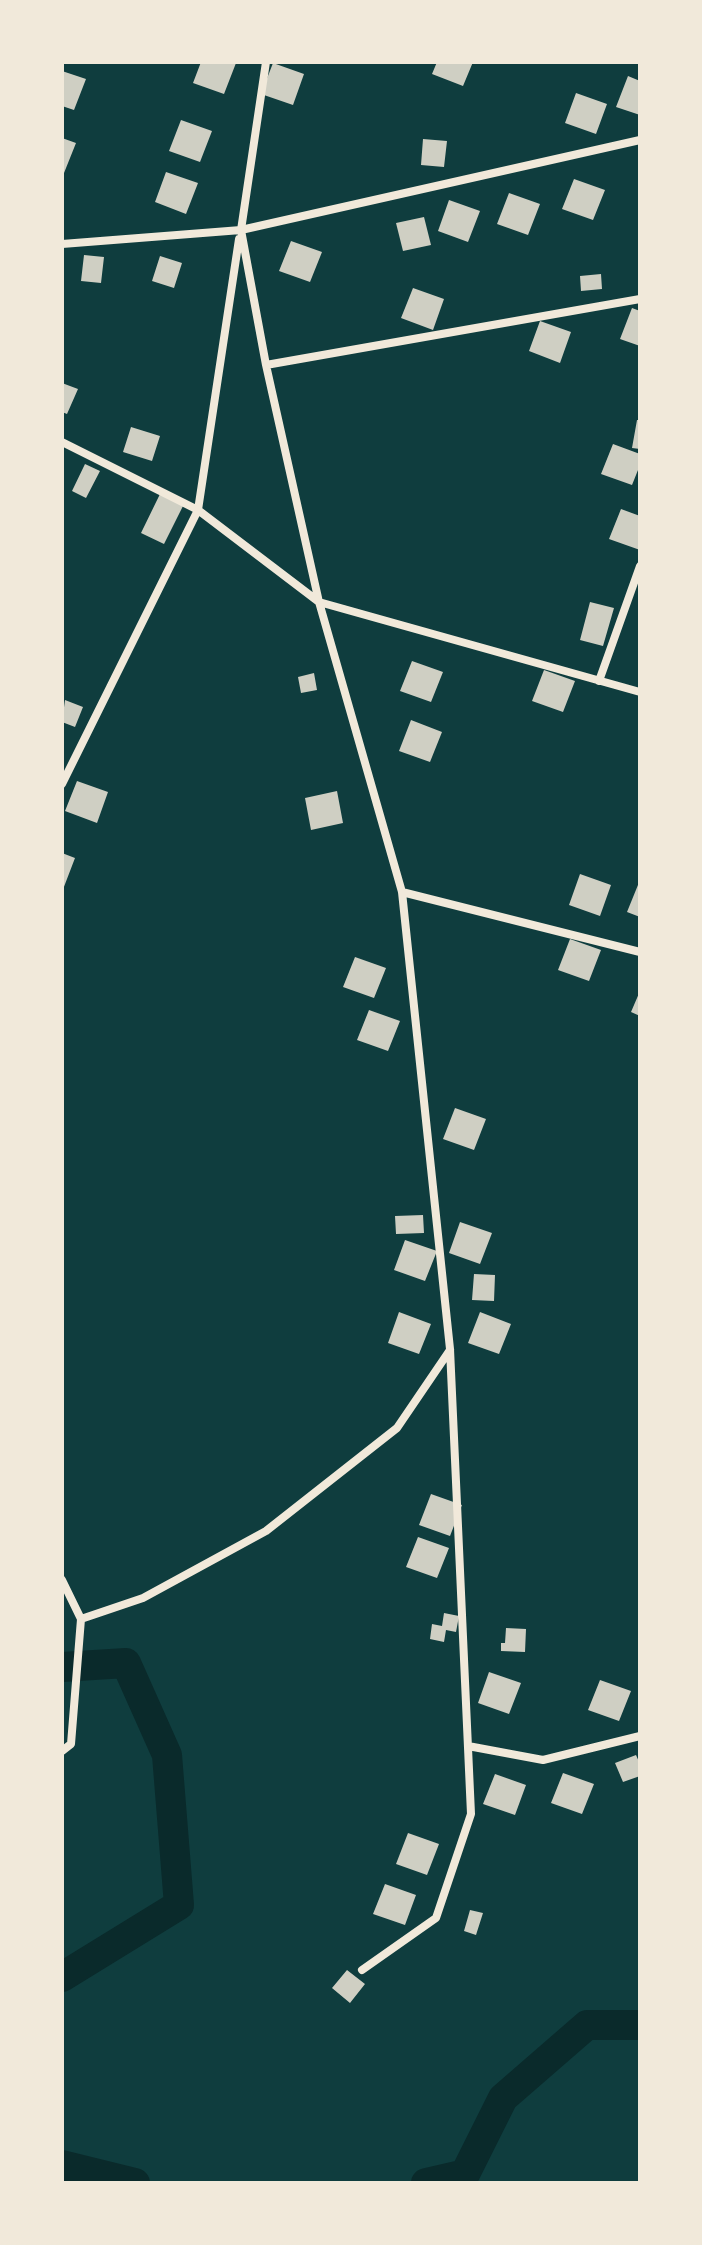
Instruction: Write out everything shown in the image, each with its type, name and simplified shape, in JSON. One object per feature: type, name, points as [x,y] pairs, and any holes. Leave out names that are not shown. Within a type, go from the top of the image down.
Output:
[{"type":"street","points":[[62,784],[198,510],[266,62]]},
{"type":"street","points":[[62,244],[241,230],[640,140]]},
{"type":"street","points":[[241,230],[266,365],[319,602],[402,892],[450,1349],[471,1814],[436,1918],[362,1970]]},
{"type":"street","points":[[266,365],[640,299]]},
{"type":"street","points":[[62,442],[198,510],[319,602],[640,692]]},
{"type":"street","points":[[599,681],[640,566]]},
{"type":"street","points":[[402,892],[640,952]]},
{"type":"street","points":[[81,1619],[143,1598],[266,1531],[397,1428],[450,1349]]},
{"type":"street","points":[[62,1580],[81,1619],[71,1744],[62,1751]]},
{"type":"street","points":[[468,1746],[543,1760],[640,1736]]},
{"type":"building","points":[[201,62],[236,63],[224,94],[193,83]]},
{"type":"building","points":[[437,62],[473,62],[463,86],[432,74]]},
{"type":"building","points":[[273,63],[304,74],[293,105],[261,94]]},
{"type":"building","points":[[62,71],[86,79],[74,110],[62,106]]},
{"type":"building","points":[[628,76],[640,81],[640,115],[616,107]]},
{"type":"building","points":[[576,93],[607,104],[596,134],[565,123]]},
{"type":"building","points":[[181,120],[212,131],[200,162],[169,151]]},
{"type":"building","points":[[62,138],[76,143],[64,173],[62,172]]},
{"type":"building","points":[[423,139],[447,141],[444,167],[421,165]]},
{"type":"building","points":[[166,172],[198,183],[186,214],[155,202]]},
{"type":"building","points":[[574,179],[605,190],[593,220],[562,209]]},
{"type":"building","points":[[509,193],[540,204],[528,235],[497,224]]},
{"type":"building","points":[[449,200],[480,211],[468,242],[438,231]]},
{"type":"building","points":[[424,217],[431,245],[403,251],[396,223]]},
{"type":"building","points":[[291,241],[322,252],[310,282],[279,271]]},
{"type":"building","points":[[84,255],[104,257],[101,283],[81,281]]},
{"type":"building","points":[[160,256],[182,263],[174,288],[152,281]]},
{"type":"building","points":[[601,274],[602,289],[581,291],[580,276]]},
{"type":"building","points":[[413,288],[444,299],[433,330],[401,318]]},
{"type":"building","points":[[632,308],[640,311],[640,346],[620,339]]},
{"type":"building","points":[[540,321],[571,332],[560,363],[529,351]]},
{"type":"building","points":[[62,383],[78,389],[67,414],[62,412]]},
{"type":"building","points":[[637,420],[640,420],[640,449],[632,448]]},
{"type":"building","points":[[131,427],[160,436],[152,461],[123,452]]},
{"type":"building","points":[[613,444],[640,454],[640,465],[632,485],[601,474]]},
{"type":"building","points":[[85,464],[100,471],[86,498],[72,491]]},
{"type":"building","points":[[160,494],[183,506],[164,544],[141,533]]},
{"type":"building","points":[[621,509],[640,516],[640,550],[609,539]]},
{"type":"building","points":[[590,602],[614,608],[603,646],[580,640]]},
{"type":"building","points":[[412,661],[443,672],[431,702],[400,691]]},
{"type":"building","points":[[544,670],[575,681],[563,712],[532,701]]},
{"type":"building","points":[[314,673],[317,690],[301,693],[298,677]]},
{"type":"building","points":[[65,700],[83,707],[75,727],[62,722]]},
{"type":"building","points":[[411,720],[442,732],[430,762],[399,751]]},
{"type":"building","points":[[77,781],[108,792],[97,823],[65,811]]},
{"type":"building","points":[[337,791],[343,823],[311,830],[305,798]]},
{"type":"building","points":[[62,853],[75,858],[62,892]]},
{"type":"building","points":[[580,874],[611,885],[600,916],[569,905]]},
{"type":"building","points":[[640,880],[640,917],[627,912]]},
{"type":"building","points":[[570,939],[601,950],[589,981],[558,970]]},
{"type":"building","points":[[355,957],[386,968],[374,998],[343,987]]},
{"type":"building","points":[[640,991],[640,1016],[631,1012]]},
{"type":"building","points":[[369,1010],[400,1021],[388,1051],[357,1040]]},
{"type":"building","points":[[455,1108],[486,1119],[474,1150],[443,1139]]},
{"type":"building","points":[[423,1215],[424,1233],[396,1234],[395,1216]]},
{"type":"building","points":[[460,1222],[492,1233],[480,1264],[449,1253]]},
{"type":"building","points":[[405,1240],[437,1251],[425,1281],[394,1270]]},
{"type":"building","points":[[474,1274],[495,1275],[494,1301],[472,1300]]},
{"type":"building","points":[[399,1312],[431,1324],[419,1354],[388,1343]]},
{"type":"building","points":[[480,1312],[511,1324],[499,1354],[468,1343]]},
{"type":"building","points":[[431,1494],[462,1505],[450,1536],[419,1525]]},
{"type":"building","points":[[418,1537],[449,1548],[437,1578],[406,1567]]},
{"type":"building","points":[[444,1613],[459,1616],[456,1632],[446,1630],[444,1642],[430,1639],[432,1624],[442,1626]]},
{"type":"building","points":[[506,1628],[526,1629],[525,1652],[501,1651]]},
{"type":"building","points":[[489,1672],[521,1683],[509,1714],[478,1703]]},
{"type":"building","points":[[600,1680],[631,1691],[619,1721],[588,1710]]},
{"type":"building","points":[[636,1755],[640,1776],[623,1782],[615,1763]]},
{"type":"building","points":[[563,1773],[594,1784],[582,1814],[551,1803]]},
{"type":"building","points":[[495,1774],[526,1785],[515,1815],[483,1804]]},
{"type":"building","points":[[408,1833],[439,1844],[427,1875],[396,1864]]},
{"type":"building","points":[[385,1884],[416,1895],[405,1925],[373,1914]]},
{"type":"building","points":[[470,1910],[483,1913],[476,1935],[464,1931]]},
{"type":"building","points":[[347,1970],[365,1984],[350,2003],[332,1988]]},
{"type":"waterway","points":[[62,1667],[126,1663],[167,1755],[179,1905],[62,1977]]},
{"type":"waterway","points":[[426,2183],[465,2174],[503,2098],[587,2025],[640,2025]]},
{"type":"waterway","points":[[62,2165],[135,2183]]}]
